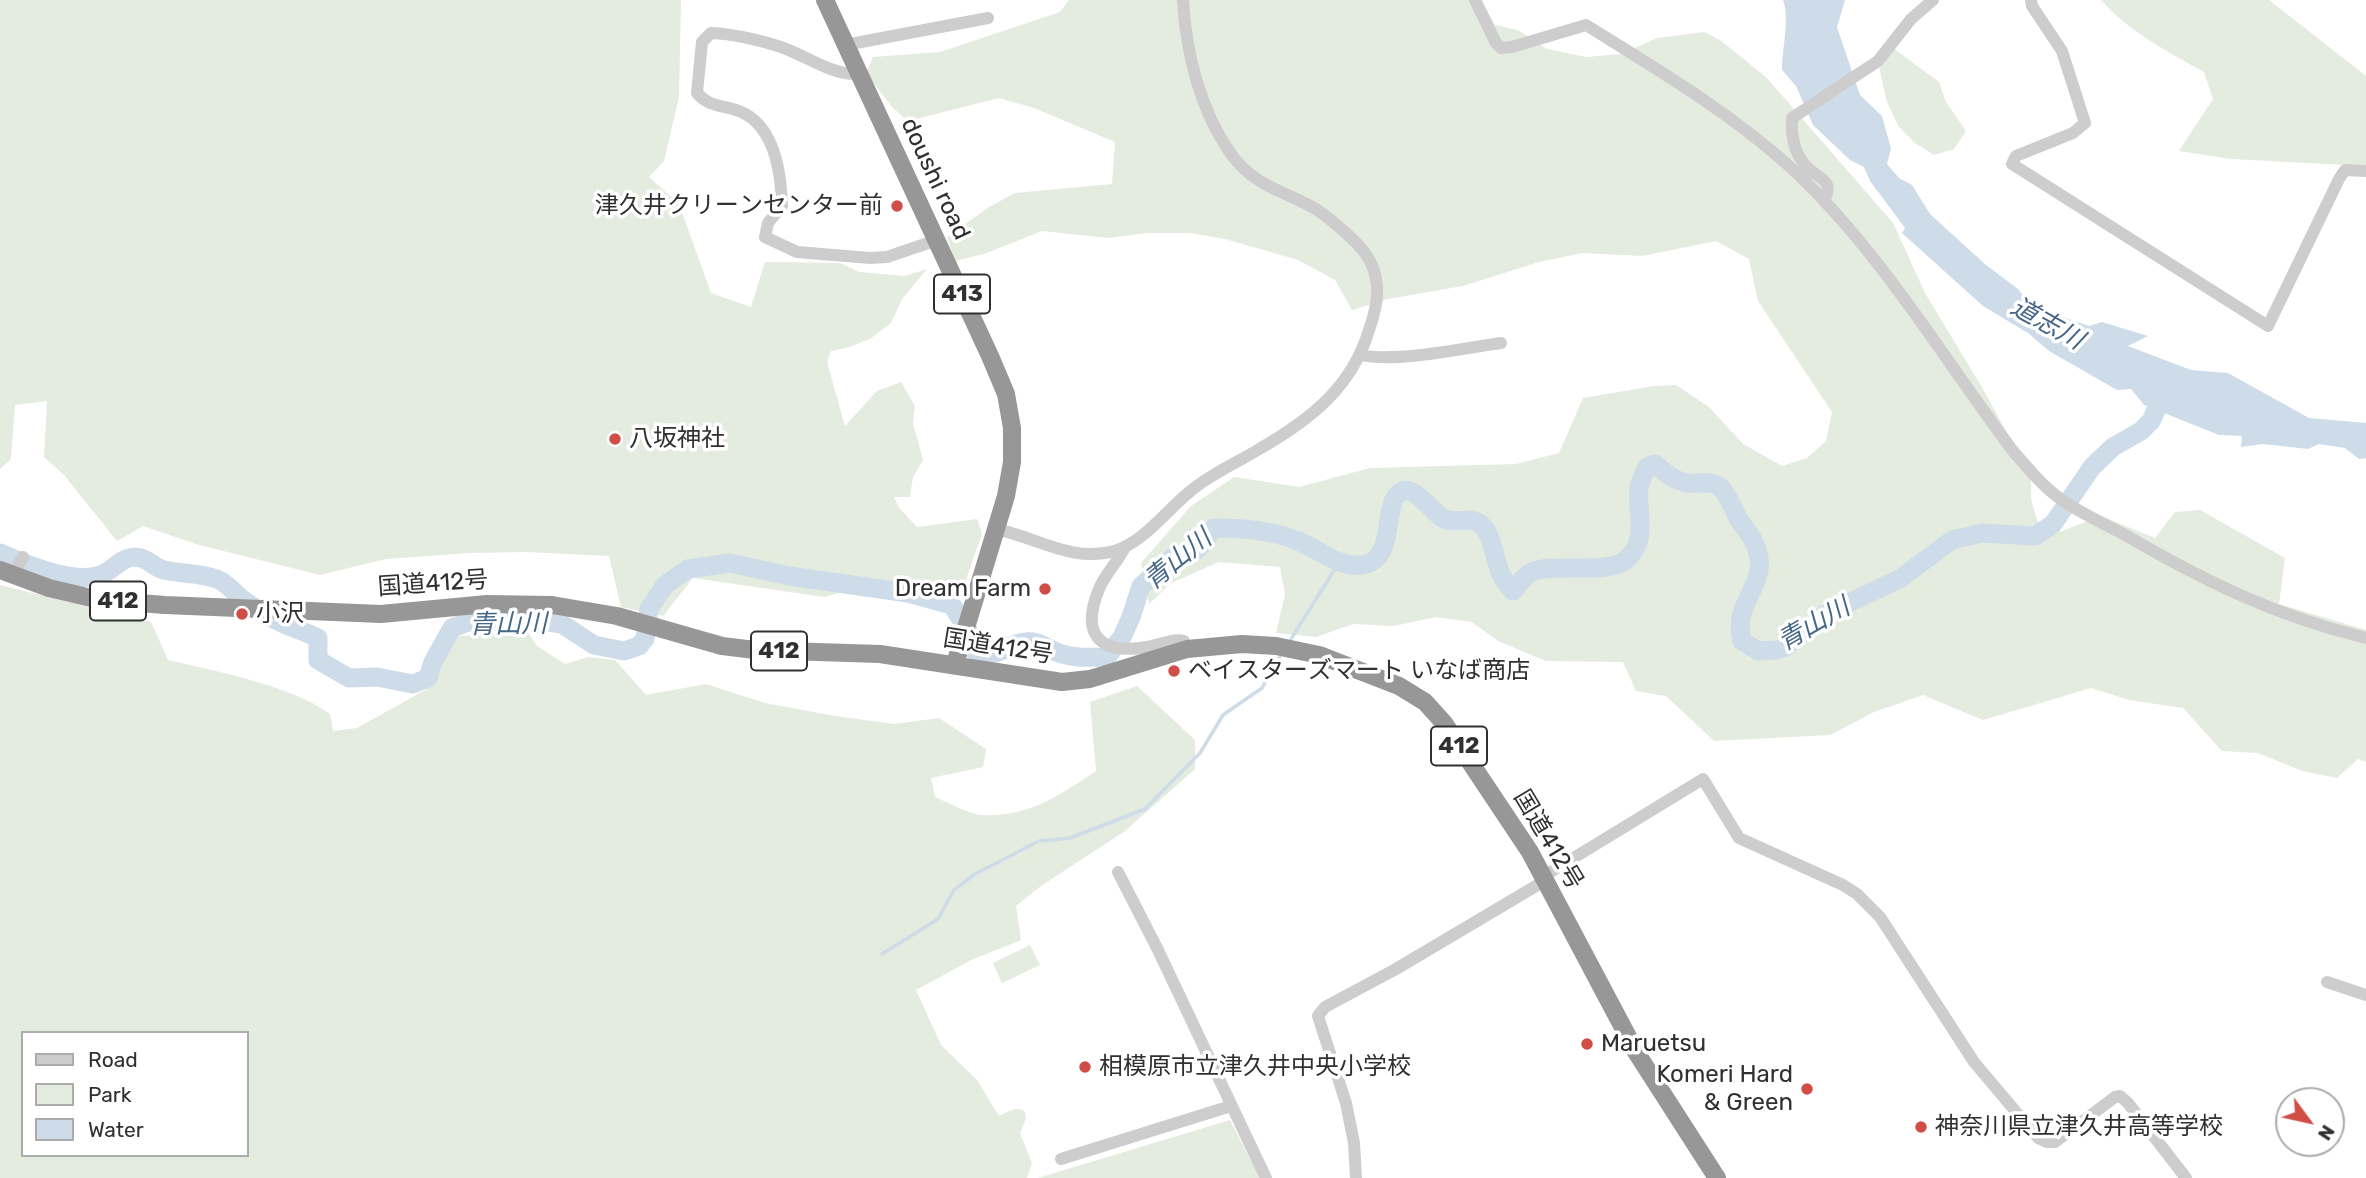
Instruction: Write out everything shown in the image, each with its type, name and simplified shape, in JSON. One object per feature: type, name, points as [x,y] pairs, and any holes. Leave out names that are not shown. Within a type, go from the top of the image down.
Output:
[{"type":"highway","name":"doushi road","points":[[825,0],[999,376],[1009,411],[1012,462],[1006,496],[954,664]]},
{"type":"highway","name":"国道412号","points":[[0,570],[49,588],[100,600],[381,614],[487,604],[552,605],[593,611],[722,646],[755,650],[880,654],[1062,681],[1090,679],[1187,649],[1242,644],[1276,646],[1319,655],[1399,686],[1425,702],[1444,723],[1530,852],[1636,1052],[1717,1178]]},
{"type":"street","points":[[996,529],[1069,552],[1098,554],[1125,547],[1144,534],[1200,483],[1269,444],[1325,402],[1343,384],[1361,355],[1377,297],[1373,267],[1363,250],[1338,226],[1312,207],[1258,182],[1231,154],[1196,80],[1185,27],[1183,0]]},
{"type":"street","points":[[1475,0],[1501,48],[1587,25],[1716,109],[1786,164],[1824,201],[1880,264],[2013,451],[2036,477],[2061,499],[2191,573],[2242,598],[2312,624],[2366,638]]},
{"type":"street","points":[[1824,201],[1826,183],[1804,164],[1795,146],[1792,118],[1878,61],[1911,19],[1933,0]]},
{"type":"street","points":[[2031,0],[2032,6],[2062,51],[2085,123],[2073,133],[2016,156],[2012,164],[2267,326],[2339,179],[2345,170],[2366,171]]},
{"type":"street","points":[[845,46],[988,18]]},
{"type":"street","points":[[858,74],[845,75],[781,47],[724,33],[711,33],[702,42],[697,93],[705,103],[737,110],[751,117],[760,124],[770,140],[782,194],[782,206],[768,223],[765,237],[797,252],[870,258],[887,257],[937,240]]},
{"type":"street","points":[[1361,355],[1380,357],[1418,354],[1501,343]]},
{"type":"street","points":[[1125,547],[1099,590],[1092,619],[1095,636],[1110,647],[1145,647],[1177,640],[1184,642],[1187,649]]},
{"type":"street","points":[[1356,1178],[1354,1143],[1346,1103],[1318,1016],[1325,1007],[1396,969],[1703,779],[1739,838],[1843,885],[1868,904],[1880,917],[1974,1062],[2038,1138],[2055,1142],[2115,1097],[2120,1097],[2128,1103],[2186,1178]]},
{"type":"street","points":[[1118,872],[1266,1178]]},
{"type":"street","points":[[2327,982],[2366,995]]},
{"type":"street","points":[[1061,1159],[1231,1106]]},
{"type":"green space","points":[[0,0],[681,0],[679,97],[664,161],[649,177],[679,204],[711,293],[751,307],[765,262],[840,263],[859,272],[905,276],[927,269],[902,299],[891,323],[870,339],[831,351],[827,362],[845,426],[877,391],[901,382],[915,406],[913,423],[923,460],[913,477],[910,497],[894,497],[899,508],[917,527],[977,519],[982,534],[958,602],[875,583],[824,597],[693,578],[663,616],[621,607],[609,556],[527,552],[469,553],[386,559],[320,575],[199,545],[143,526],[117,541],[64,475],[44,457],[47,401],[15,405],[11,459],[0,469]]},
{"type":"green space","points":[[1069,0],[1481,0],[1495,25],[1518,30],[1547,49],[1586,57],[1621,54],[1657,38],[1704,32],[1720,40],[1766,77],[1893,223],[1925,293],[1983,389],[2031,477],[2031,499],[2038,524],[2028,544],[2101,516],[2155,538],[2175,512],[2200,510],[2285,558],[2279,604],[2366,630],[2366,762],[2358,759],[2337,778],[2302,771],[2258,753],[2222,751],[2183,708],[2129,700],[2091,688],[1983,720],[1923,695],[1874,712],[1830,735],[1714,741],[1666,696],[1636,691],[1623,662],[1546,661],[1498,641],[1472,622],[1436,617],[1394,626],[1353,624],[1316,637],[1276,633],[1285,594],[1280,567],[1219,562],[1171,583],[1149,604],[1141,563],[1191,506],[1234,477],[1299,487],[1370,468],[1516,464],[1559,453],[1583,398],[1676,385],[1709,407],[1743,444],[1782,466],[1807,458],[1826,441],[1832,412],[1758,301],[1749,259],[1716,241],[1642,256],[1583,253],[1539,262],[1463,286],[1388,299],[1352,310],[1335,280],[1298,260],[1225,239],[1190,233],[1147,233],[1109,238],[1042,231],[984,254],[955,261],[947,237],[989,207],[1015,193],[1112,184],[1115,142],[1034,108],[999,98],[908,121],[892,107],[866,73],[873,57],[940,52],[1060,12]]},
{"type":"green space","points":[[2101,0],[2269,0],[2366,76],[2366,166],[2231,159],[2179,151],[2213,99],[2204,72],[2136,31]]},
{"type":"green space","points":[[1885,42],[1939,82],[1946,102],[1966,131],[1954,149],[1934,155],[1915,143],[1899,127],[1887,102],[1879,67]]},
{"type":"green space","points":[[0,585],[151,622],[168,660],[253,681],[296,695],[330,714],[333,731],[357,728],[427,689],[459,636],[528,632],[537,646],[565,664],[588,657],[615,660],[646,695],[706,684],[765,703],[835,716],[894,724],[939,718],[986,749],[983,767],[931,778],[935,797],[980,815],[1013,813],[1042,804],[1096,771],[1090,702],[1137,686],[1195,740],[1195,769],[1125,831],[1041,886],[1016,906],[1021,940],[971,960],[916,990],[941,1045],[977,1080],[999,1116],[1016,1109],[1025,1112],[1026,1118],[1020,1133],[1032,1163],[1027,1178],[0,1178]]},
{"type":"green space","points":[[1030,945],[1040,965],[1002,983],[993,963]]},
{"type":"green space","points":[[1230,1120],[1260,1178],[1038,1178]]},
{"type":"water","name":"道志川","points":[[1783,0],[1845,0],[1837,27],[1860,95],[1882,116],[1891,149],[1887,164],[1899,178],[1912,185],[1930,214],[1986,265],[2018,289],[2031,306],[2089,326],[2102,322],[2148,336],[2128,346],[2191,370],[2228,373],[2309,418],[2366,423],[2366,458],[2359,459],[2345,448],[2319,444],[2308,449],[2263,444],[2241,447],[2242,436],[2219,435],[2144,405],[2131,389],[2117,390],[2049,351],[2028,333],[1983,306],[1902,233],[1905,228],[1870,181],[1864,167],[1850,160],[1813,125],[1796,86],[1782,70],[1786,25]]},
{"type":"waterway","name":"青山川","points":[[0,553],[65,576],[92,577],[135,557],[164,570],[217,579],[266,615],[318,638],[318,660],[349,678],[377,677],[413,684],[428,678],[433,662],[452,628],[468,622],[542,621],[562,624],[594,645],[624,651],[639,646],[645,639],[649,609],[665,585],[688,569],[730,563],[789,576],[908,593],[952,605],[972,637],[974,650],[984,653],[1031,642],[1068,656],[1107,657],[1122,637],[1141,586],[1172,558],[1187,556],[1199,548],[1214,528],[1278,534],[1306,544],[1345,564],[1362,565],[1373,561],[1380,553],[1385,543],[1394,500],[1399,493],[1410,491],[1447,520],[1470,520],[1480,524],[1492,543],[1498,567],[1513,591],[1526,575],[1542,569],[1608,567],[1627,559],[1634,551],[1640,534],[1639,487],[1647,467],[1655,464],[1678,480],[1712,484],[1720,487],[1726,494],[1758,553],[1758,575],[1742,615],[1742,641],[1758,651],[1776,650],[1786,647],[1824,615],[1901,578],[1952,540],[1982,533],[2035,536],[2053,524],[2092,467],[2113,447],[2141,431],[2151,421],[2166,388]]},
{"type":"waterway","points":[[1291,639],[1340,561]]},
{"type":"waterway","points":[[882,954],[938,919],[954,890],[975,874],[1039,841],[1070,838],[1145,809],[1200,753],[1223,715],[1262,688],[1280,657]]},
{"type":"place","name":"津久井クリーンセンター前","points":[[897,206]]},
{"type":"place","name":"八坂神社","points":[[615,439]]},
{"type":"place","name":"Dream Farm","points":[[1045,589]]},
{"type":"place","name":"小沢","points":[[242,614]]},
{"type":"place","name":"ベイスターズマート いなば商店","points":[[1174,671]]},
{"type":"place","name":"Maruetsu","points":[[1587,1044]]},
{"type":"place","name":"相模原市立津久井中央小学校","points":[[1085,1067]]},
{"type":"place","name":"Komeri Hard & Green","points":[[1807,1089]]},
{"type":"place","name":"神奈川県立津久井高等学校","points":[[1921,1127]]}]
